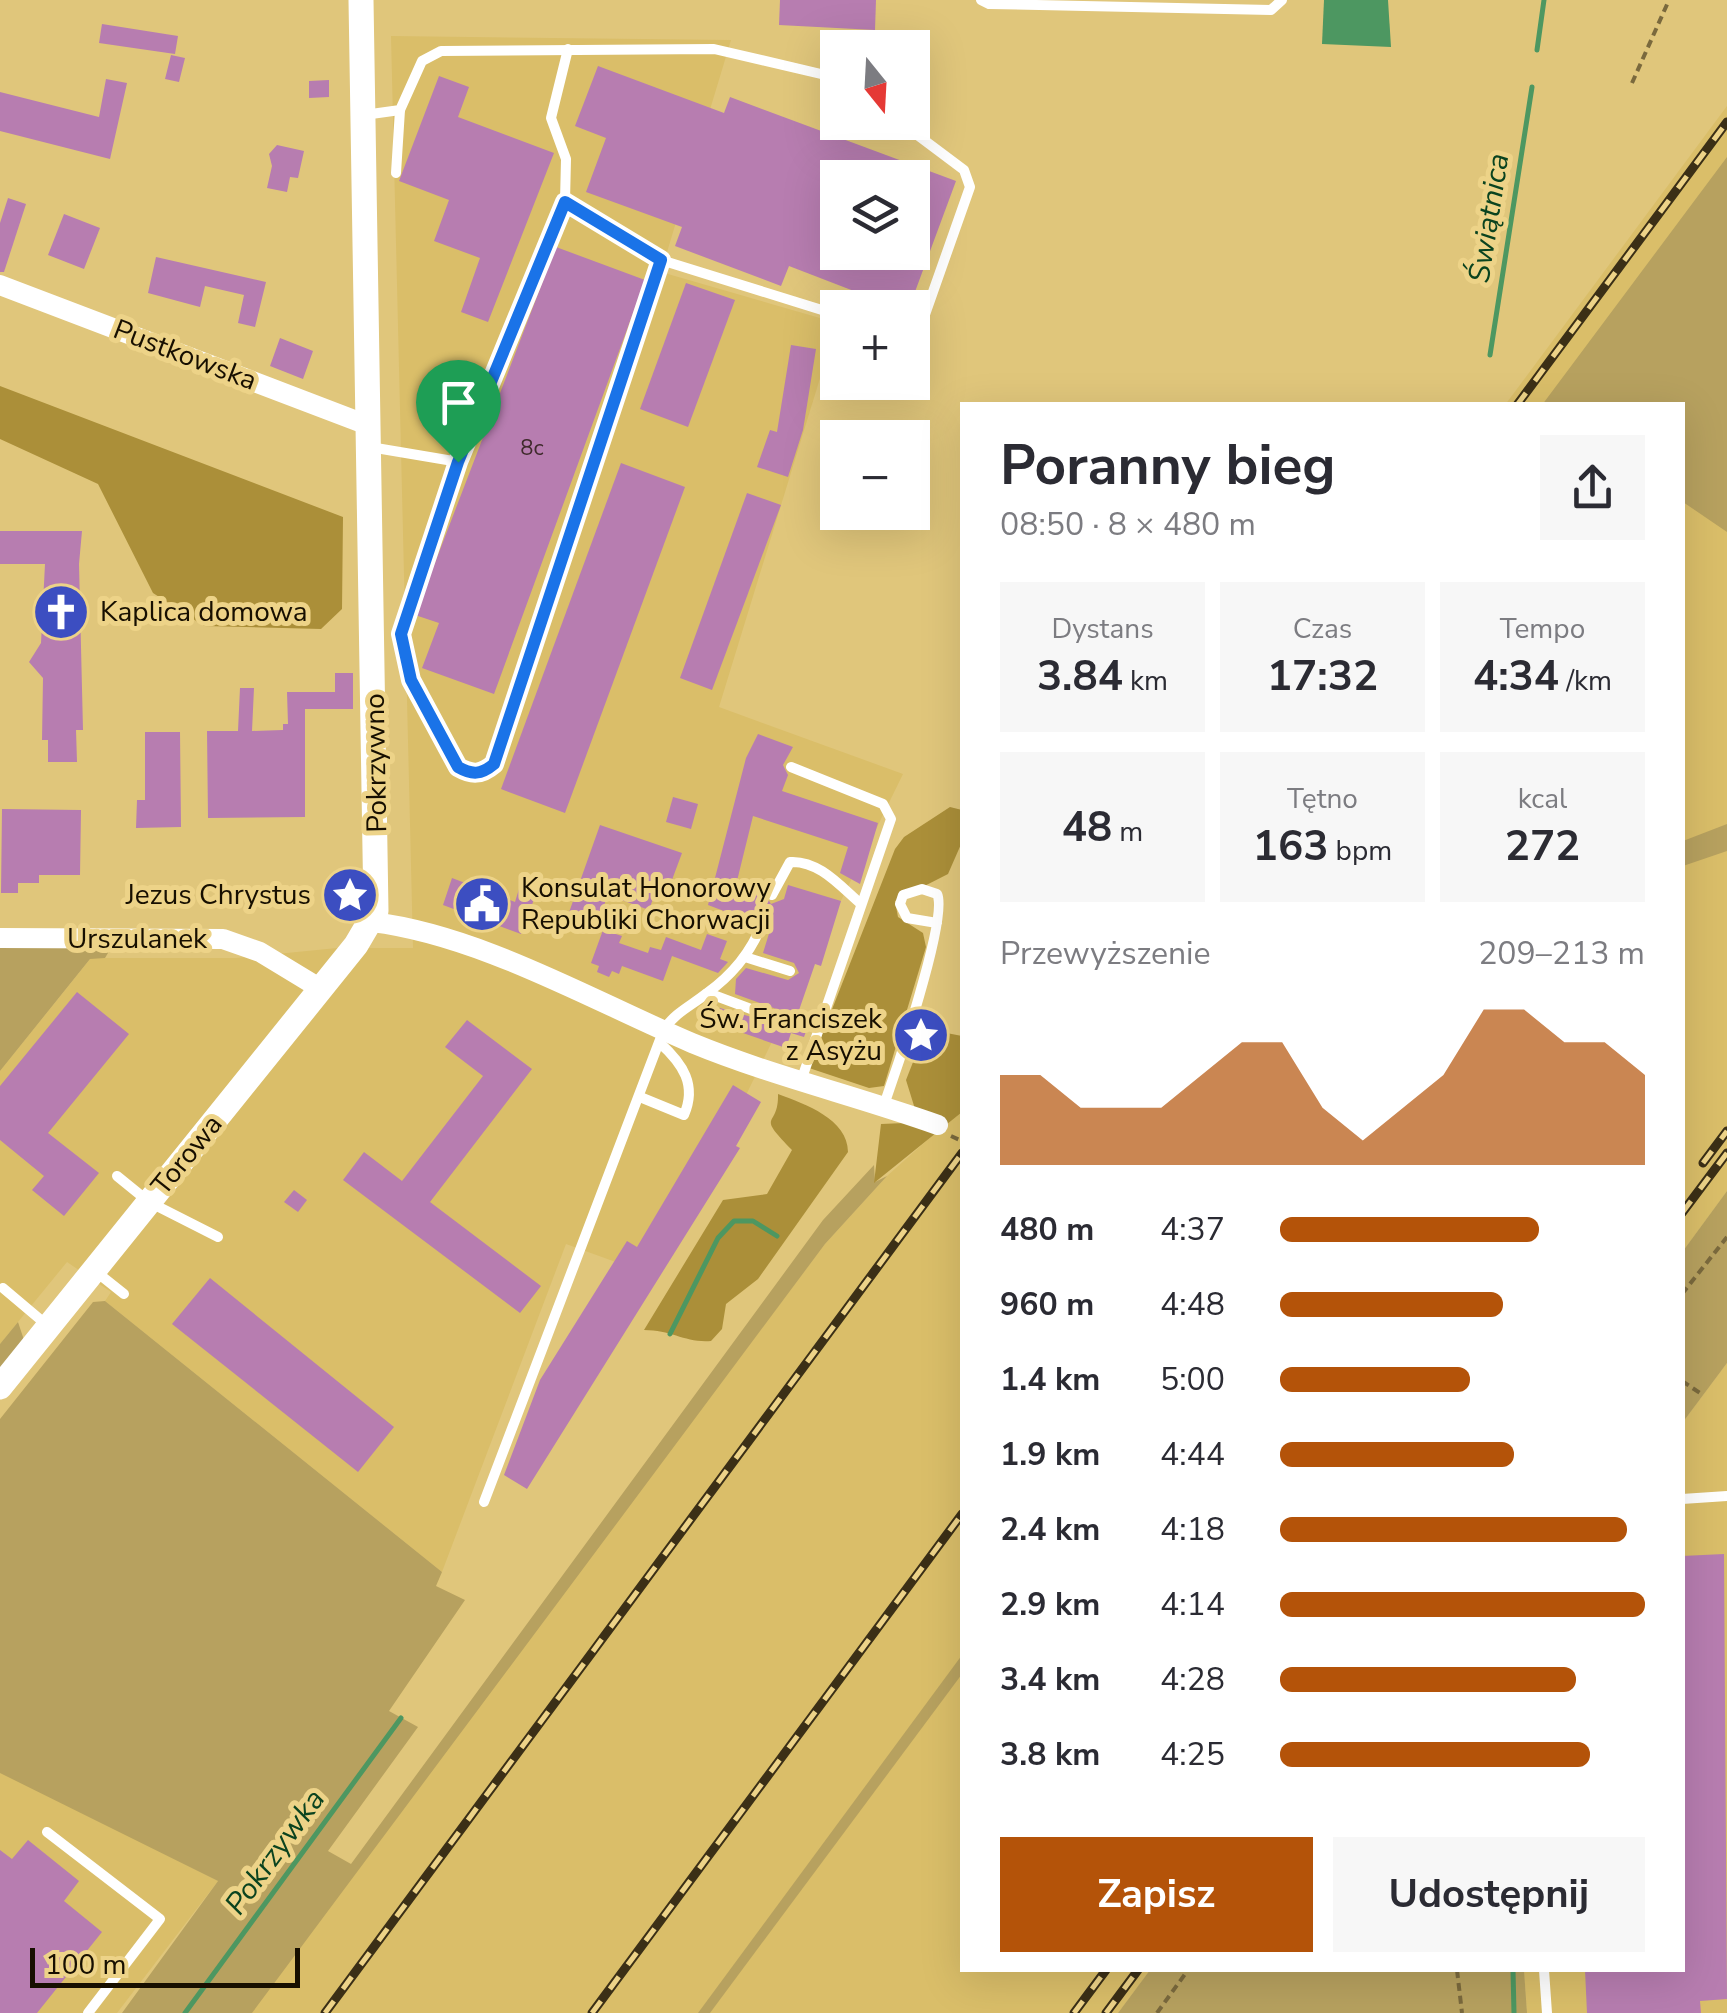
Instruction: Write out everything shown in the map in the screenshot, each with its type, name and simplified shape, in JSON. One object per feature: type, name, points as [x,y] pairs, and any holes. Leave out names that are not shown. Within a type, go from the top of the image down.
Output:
[{"type":"street","name":"Pokrzywno","points":[[361,0],[378,894],[372,922]]},
{"type":"street","name":"Pustkowska","points":[[0,285],[370,436]]},
{"type":"street","name":"Torowa","points":[[0,1387],[372,922]]},
{"type":"street","points":[[372,922],[402,926],[615,1004],[662,1036],[938,1126]]},
{"type":"street","name":"Urszulanek","points":[[0,938],[223,939],[260,952],[322,988]]},
{"type":"lane","points":[[981,0],[989,4],[1271,10],[1282,0]]},
{"type":"lane","points":[[396,173],[400,110],[422,61],[431,55],[568,48],[714,49],[820,74]]},
{"type":"lane","points":[[568,48],[551,118],[566,158],[565,202],[458,462],[409,604],[402,649],[411,680],[458,767],[470,774],[484,772],[494,764],[661,260]]},
{"type":"lane","points":[[364,115],[400,110]]},
{"type":"lane","points":[[924,140],[964,170],[970,186],[930,300]]},
{"type":"lane","points":[[565,202],[661,260],[820,309]]},
{"type":"lane","points":[[370,436],[458,462]]},
{"type":"lane","points":[[791,767],[883,804],[890,812],[801,1081]]},
{"type":"lane","points":[[772,895],[790,862],[798,862],[824,871],[861,904]]},
{"type":"lane","points":[[884,1106],[937,923]]},
{"type":"lane","points":[[484,1502],[662,1036],[680,1011],[708,993],[746,957],[762,924]]},
{"type":"lane","points":[[746,957],[790,971]]},
{"type":"lane","points":[[708,993],[775,1018]]},
{"type":"lane","points":[[640,1098],[684,1115],[692,1097],[687,1076],[662,1036]]},
{"type":"lane","points":[[117,1176],[149,1202],[218,1237]]},
{"type":"lane","points":[[94,1270],[124,1294]]},
{"type":"lane","points":[[3,1288],[49,1326]]},
{"type":"lane","points":[[1685,1499],[1727,1496]]},
{"type":"lane","points":[[47,1832],[160,1919],[88,2013]]},
{"type":"lane","points":[[1544,1972],[1547,2013]]},
{"type":"path","points":[[1632,83],[1669,0]]},
{"type":"path","points":[[1685,1290],[1727,1238]]},
{"type":"path","points":[[1685,1383],[1703,1395]]},
{"type":"path","points":[[1157,2013],[1187,1972]]},
{"type":"path","points":[[1457,1972],[1462,2013]]},
{"type":"shaded area","points":[[1324,0],[1388,0],[1391,47],[1322,44]]},
{"type":"shaded area","points":[[391,36],[731,40],[661,272],[820,318],[820,378],[719,707],[903,774],[657,1277],[566,1244],[442,1572],[105,1301],[111,1292],[67,1262],[0,1344],[0,1071],[91,958],[236,958],[337,948],[413,948]]},
{"type":"shaded area","points":[[1727,106],[1727,1191],[1685,1248],[1685,402],[1507,402]]},
{"type":"shaded area","points":[[1727,157],[1727,532],[1685,503],[1685,402],[1544,402]]},
{"type":"shaded area","points":[[0,386],[343,517],[342,609],[321,629],[204,626],[153,593],[98,484],[0,439]]},
{"type":"shaded area","points":[[950,807],[960,810],[960,847],[948,874],[895,901],[898,917],[923,933],[926,947],[884,1086],[869,1088],[809,1068],[895,849],[904,837]]},
{"type":"shaded area","points":[[1727,824],[1727,851],[1685,865],[1685,840]]},
{"type":"shaded area","points":[[0,945],[106,948],[108,953],[105,958],[90,959],[0,1071]]},
{"type":"shaded area","points":[[926,1029],[960,1036],[960,1114],[874,1183],[881,1124],[905,1123],[915,1109],[906,1080]]},
{"type":"shaded area","points":[[778,1094],[833,1122],[846,1140],[848,1152],[758,1279],[726,1304],[722,1329],[711,1341],[644,1330],[723,1200],[767,1194],[792,1150],[771,1125]]},
{"type":"shaded area","points":[[960,1111],[960,1972],[1149,1972],[1118,2013],[247,2013],[825,1244],[887,1176]]},
{"type":"shaded area","points":[[874,1165],[875,1182],[887,1176],[825,1244],[252,2013],[122,2013],[218,1881],[0,1773],[0,1419],[93,1302],[105,1301],[442,1572],[436,1586],[465,1600],[389,1711],[418,1727],[328,1851],[351,1864],[823,1220]]},
{"type":"shaded area","points":[[1727,1191],[1727,1363],[1685,1419],[1685,1248]]},
{"type":"shaded area","points":[[18,1322],[24,1340],[0,1373],[0,1344]]},
{"type":"shaded area","points":[[1727,1363],[1727,2013],[1527,2013],[1524,1972],[1685,1972],[1685,1419]]},
{"type":"shaded area","points":[[960,1658],[960,1677],[710,2013],[698,2013]]},
{"type":"shaded area","points":[[0,1771],[218,1881],[117,2013],[0,2013]]},
{"type":"shaded area","points":[[1149,1972],[1524,1972],[1527,2013],[1118,2013]]},
{"type":"building","points":[[780,0],[876,0],[875,30],[779,25]]},
{"type":"building","points":[[102,24],[178,36],[175,54],[99,43]]},
{"type":"building","points":[[171,55],[185,58],[179,82],[165,79]]},
{"type":"building","points":[[598,66],[724,113],[730,97],[820,130],[820,140],[846,140],[900,160],[820,160],[820,270],[923,270],[916,290],[851,290],[789,266],[781,286],[675,246],[682,227],[586,192],[606,138],[575,126]]},
{"type":"building","points":[[439,76],[469,87],[458,117],[554,153],[488,322],[461,312],[480,258],[434,241],[449,200],[399,181]]},
{"type":"building","points":[[106,79],[127,83],[110,159],[0,131],[0,92],[99,117]]},
{"type":"building","points":[[329,80],[329,97],[309,98],[309,81]]},
{"type":"building","points":[[277,145],[304,151],[298,178],[290,177],[287,192],[267,188],[272,166],[269,154]]},
{"type":"building","points":[[930,171],[956,181],[930,251]]},
{"type":"building","points":[[8,198],[26,204],[4,272],[0,272],[0,223]]},
{"type":"building","points":[[64,214],[100,228],[84,269],[48,255]]},
{"type":"building","points":[[556,247],[645,280],[494,694],[422,668],[439,623],[415,615]]},
{"type":"building","points":[[156,257],[266,282],[255,327],[238,323],[244,295],[205,286],[200,307],[148,293]]},
{"type":"building","points":[[686,283],[735,300],[688,427],[640,409]]},
{"type":"building","points":[[280,338],[313,351],[303,379],[270,366]]},
{"type":"building","points":[[791,345],[816,349],[803,430],[788,477],[757,467],[770,430],[777,432]]},
{"type":"building","points":[[621,463],[685,487],[565,813],[501,789]]},
{"type":"building","points":[[747,493],[781,505],[712,690],[680,678]]},
{"type":"building","points":[[0,531],[82,531],[79,564],[83,730],[76,730],[77,762],[48,762],[48,740],[42,740],[43,678],[29,662],[41,643],[45,564],[0,564]]},
{"type":"building","points":[[335,673],[353,673],[353,709],[305,709],[305,817],[208,818],[207,731],[238,731],[240,688],[254,688],[252,731],[283,730],[283,724],[288,724],[287,692],[335,692]]},
{"type":"building","points":[[145,732],[180,732],[181,827],[136,828],[137,800],[145,800]]},
{"type":"building","points":[[758,734],[793,747],[783,765],[788,775],[782,791],[878,823],[860,884],[840,873],[848,847],[753,816],[736,885],[764,893],[771,904],[784,899],[788,885],[841,901],[821,966],[815,964],[797,1016],[810,1020],[804,1037],[791,1033],[786,1048],[714,1023],[720,1008],[780,1025],[784,1018],[779,1010],[735,994],[736,979],[746,968],[788,980],[799,973],[794,963],[763,953],[771,927],[766,916],[753,922],[708,905],[746,758]]},
{"type":"building","points":[[673,797],[698,804],[691,829],[666,822]]},
{"type":"building","points":[[2,809],[81,810],[80,875],[39,875],[39,883],[18,883],[18,893],[1,893]]},
{"type":"building","points":[[600,825],[682,853],[666,896],[655,893],[649,910],[608,895],[595,928],[567,918]]},
{"type":"building","points":[[452,878],[515,902],[519,889],[536,894],[521,934],[443,905]]},
{"type":"building","points":[[343,883],[356,889],[356,900],[345,900]]},
{"type":"building","points":[[603,930],[622,936],[619,943],[648,953],[650,947],[661,950],[666,937],[701,950],[707,934],[727,941],[720,959],[728,962],[718,973],[672,956],[663,981],[622,966],[619,974],[612,971],[609,977],[597,972],[599,966],[591,963]]},
{"type":"building","points":[[77,992],[129,1034],[48,1133],[99,1173],[64,1216],[32,1190],[44,1176],[0,1140],[0,1086]]},
{"type":"building","points":[[467,1020],[532,1069],[430,1202],[541,1286],[520,1313],[343,1180],[364,1152],[402,1181],[483,1076],[445,1047]]},
{"type":"building","points":[[733,1085],[761,1102],[736,1146],[740,1148],[527,1489],[504,1475],[540,1380],[627,1241],[637,1247]]},
{"type":"building","points":[[294,1190],[307,1200],[298,1212],[284,1202]]},
{"type":"building","points":[[210,1278],[394,1427],[358,1472],[172,1324]]},
{"type":"building","points":[[1724,1554],[1727,1999],[1700,2001],[1701,2013],[1587,2013],[1585,1972],[1685,1972],[1685,1556]]},
{"type":"building","points":[[28,1840],[79,1881],[64,1901],[102,1932],[37,2013],[0,2013],[0,1850],[12,1859]]},
{"type":"waterway","name":"Świątnica","points":[[1537,50],[1544,0]]},
{"type":"waterway","name":"Świątnica","points":[[1490,355],[1532,87]]},
{"type":"waterway","name":"Pokrzywka","points":[[670,1334],[718,1238],[734,1221],[753,1221],[777,1236]]},
{"type":"waterway","name":"Pokrzywka","points":[[185,2013],[401,1718]]},
{"type":"waterway","points":[[1513,1972],[1514,2013]]},
{"type":"railway","points":[[1519,402],[1727,122]]},
{"type":"railway","points":[[1703,1163],[1727,1131]]},
{"type":"railway","points":[[1685,1209],[1727,1153]]},
{"type":"railway","points":[[325,2013],[960,1156]]},
{"type":"railway","points":[[592,2013],[960,1517]]},
{"type":"railway","points":[[1074,2013],[1105,1972]]},
{"type":"railway","points":[[1106,2013],[1137,1972]]},
{"type":"place","name":"Kaplica domowa","points":[[61,612]]},
{"type":"place","name":"Jezus Chrystus","points":[[350,895]]},
{"type":"place","name":"Konsulat Honorowy Republiki Chorwacji","points":[[482,904]]},
{"type":"place","name":"Św. Franciszek z Asyżu","points":[[921,1035]]},
{"type":"route","points":[[565,202],[661,260],[494,764],[484,772],[470,774],[458,767],[411,680],[401,634],[458,462],[565,202]]}]
